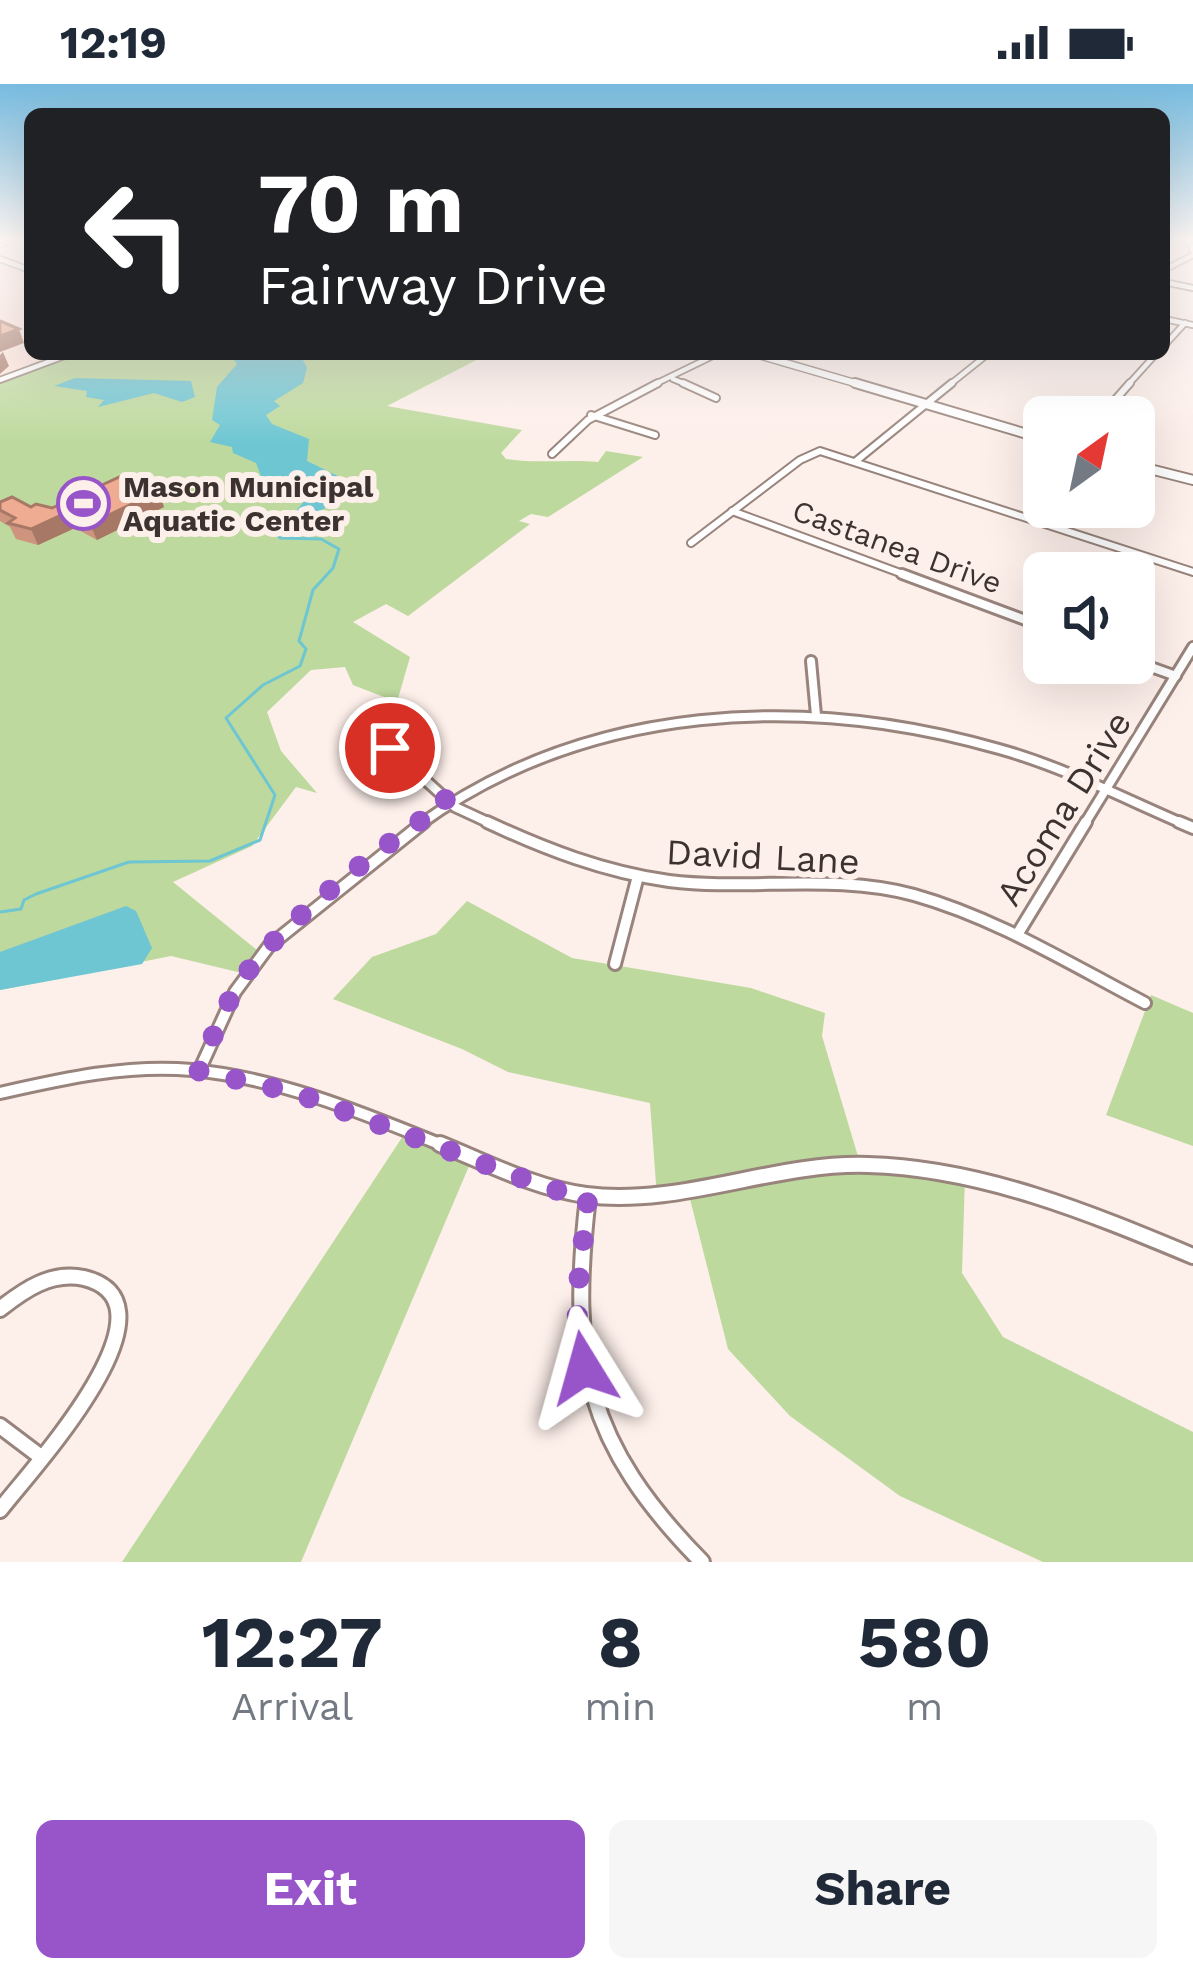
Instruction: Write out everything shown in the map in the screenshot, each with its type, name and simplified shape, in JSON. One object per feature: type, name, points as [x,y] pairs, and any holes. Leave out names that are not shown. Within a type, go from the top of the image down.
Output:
[{"type":"street","points":[[0,380],[54,360]]},
{"type":"street","points":[[552,454],[590,415],[673,380],[707,360]]},
{"type":"street","points":[[776,360],[1023,433]]},
{"type":"street","points":[[856,461],[981,360]]},
{"type":"street","points":[[1119,396],[1151,360]]},
{"type":"street","points":[[673,380],[716,398]]},
{"type":"street","points":[[590,415],[655,435]]},
{"type":"street","points":[[691,543],[812,452],[856,461],[1193,572]]},
{"type":"street","points":[[1155,470],[1193,480]]},
{"type":"street","name":"Castanea Drive","points":[[732,511],[1023,619]]},
{"type":"street","name":"Acoma Drive","points":[[1017,935],[1193,647]]},
{"type":"street","points":[[811,661],[816,715]]},
{"type":"street","points":[[1155,668],[1176,676]]},
{"type":"street","points":[[199,1071],[227,1004],[262,954],[399,837],[448,802],[523,763],[623,730],[719,716],[816,715],[892,723],[1010,752],[1193,828]]},
{"type":"street","name":"David Lane","points":[[390,748],[448,802],[524,843],[638,876],[719,886],[895,890],[963,910],[1145,1003]]},
{"type":"street","points":[[616,964],[638,876]]},
{"type":"street","points":[[0,1094],[110,1071],[199,1071],[296,1093],[551,1189],[588,1197],[657,1197],[798,1167],[902,1166],[1019,1191],[1193,1256]]},
{"type":"street","points":[[588,1197],[576,1306],[591,1393],[624,1469],[676,1539],[702,1562]]},
{"type":"street","points":[[0,1309],[38,1281],[74,1274],[103,1284],[119,1310],[120,1333],[105,1371],[0,1510]]},
{"type":"street","points":[[0,1426],[41,1456]]},
{"type":"shaded area","points":[[0,307],[24,307],[24,360],[54,360],[0,380]]},
{"type":"green space","points":[[54,360],[476,360],[387,406],[522,430],[501,453],[506,459],[598,462],[606,451],[643,457],[548,517],[531,514],[519,521],[530,524],[408,616],[386,604],[353,622],[410,657],[397,702],[353,685],[345,667],[311,670],[267,712],[281,751],[317,793],[296,787],[252,846],[173,882],[262,954],[246,974],[171,956],[0,990],[0,380]]},
{"type":"green space","points":[[467,901],[572,958],[751,988],[825,1013],[822,1036],[860,1163],[965,1176],[962,1273],[1003,1337],[1193,1432],[1193,1562],[1043,1562],[900,1496],[790,1416],[728,1349],[688,1191],[657,1197],[650,1103],[508,1072],[333,999],[372,957],[436,934]]},
{"type":"green space","points":[[1151,995],[1193,1013],[1193,1146],[1106,1115]]},
{"type":"green space","points":[[405,1133],[472,1159],[301,1562],[122,1562]]},
{"type":"water","points":[[234,360],[303,360],[307,368],[303,383],[274,401],[280,406],[266,415],[272,424],[309,439],[307,461],[348,481],[346,497],[293,525],[278,519],[295,512],[312,492],[261,476],[256,463],[233,453],[232,447],[210,442],[220,425],[212,420],[217,387],[237,364]]},
{"type":"water","points":[[75,378],[191,381],[195,397],[182,402],[154,393],[98,407],[104,400],[86,397],[87,391],[54,386]]},
{"type":"water","points":[[126,906],[136,911],[152,948],[142,964],[0,990],[0,952]]},
{"type":"building","points":[[0,321],[19,329],[0,336]]},
{"type":"building","points":[[126,474],[159,491],[90,524],[68,512],[31,529],[8,523],[15,518],[0,510],[0,502],[12,497],[31,507],[52,508]]},
{"type":"waterway","points":[[0,912],[21,909],[24,900],[36,894],[129,862],[210,861],[260,840],[275,795],[226,718],[263,685],[300,666],[306,649],[299,641],[313,590],[333,568],[339,549],[321,539],[280,538],[274,529],[287,520]]},
{"type":"place","name":"Mason Municipal Aquatic Center","points":[[84,504]]},
{"type":"route","points":[[390,748],[448,802],[399,837],[262,954],[227,1004],[199,1071],[296,1093],[551,1189],[588,1197],[576,1306],[584,1368]]}]
